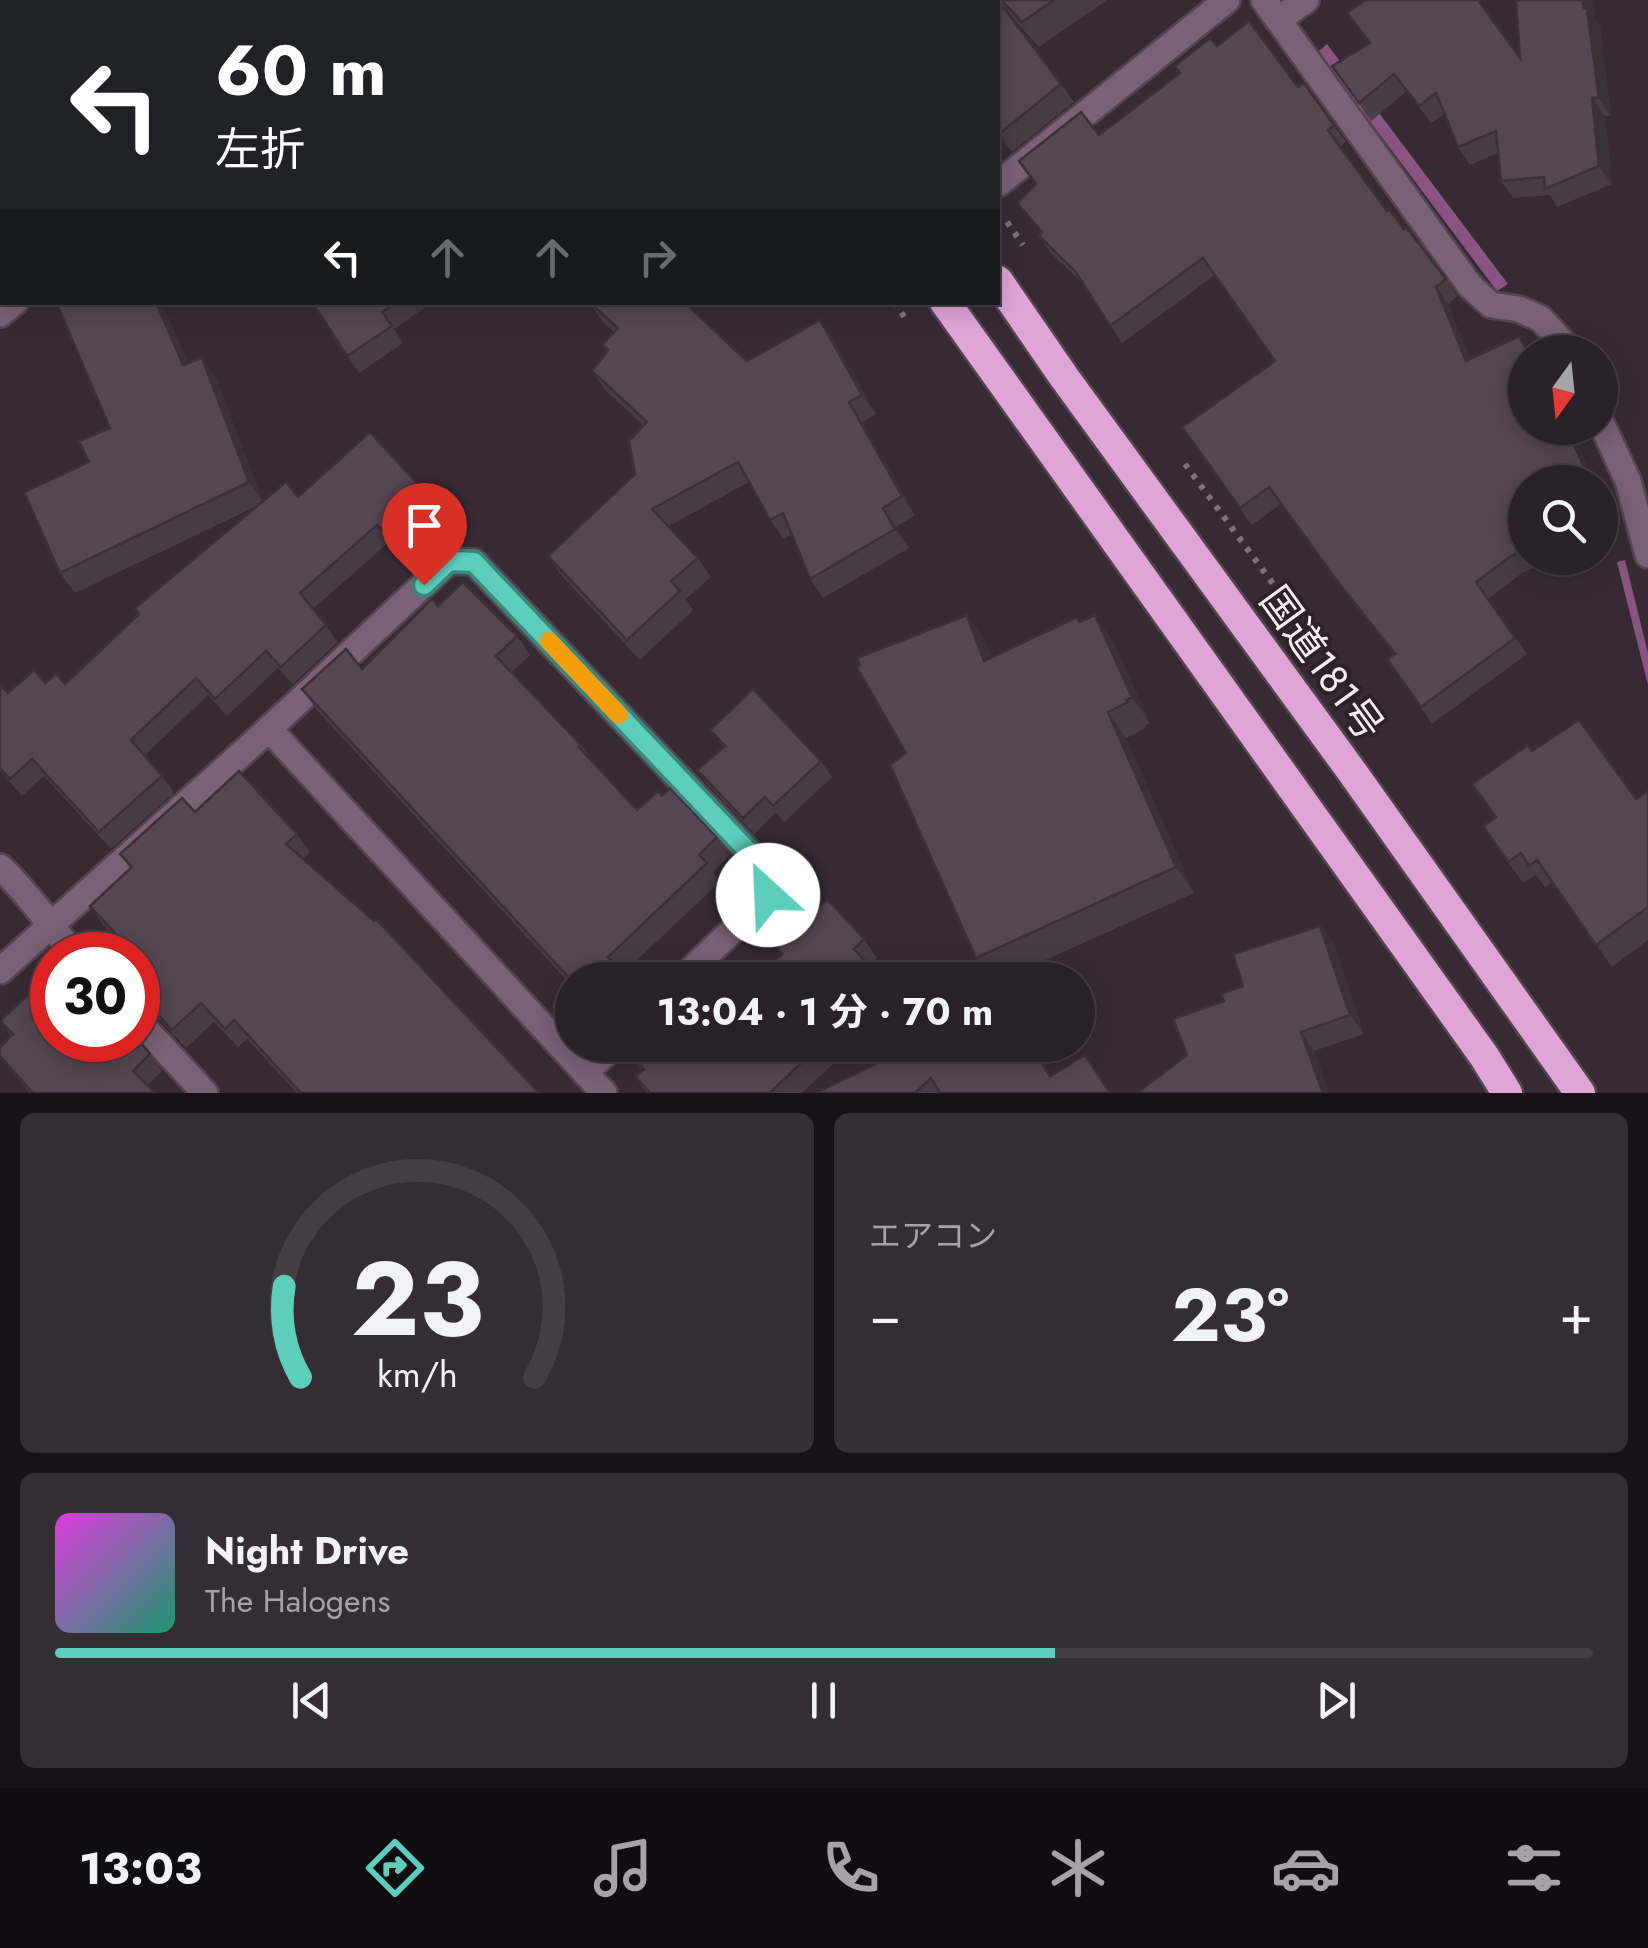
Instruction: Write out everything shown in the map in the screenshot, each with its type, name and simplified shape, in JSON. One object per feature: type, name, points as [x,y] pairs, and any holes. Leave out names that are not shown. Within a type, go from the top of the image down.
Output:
[{"type":"highway","name":"国道181号","points":[[1000,285],[1580,1093]]},
{"type":"highway","points":[[947,305],[1507,1093]]},
{"type":"street","points":[[1000,182],[1227,0]]},
{"type":"street","points":[[1306,0],[1271,10],[1470,286],[1491,305],[1519,309],[1542,320],[1556,335]]},
{"type":"street","points":[[1611,445],[1628,481],[1648,555]]},
{"type":"street","points":[[0,972],[449,561],[474,562],[766,870],[768,895],[699,962]]},
{"type":"street","points":[[269,729],[604,1093]]},
{"type":"street","points":[[0,867],[20,886],[55,932]]},
{"type":"street","points":[[160,1044],[205,1093]]},
{"type":"street","points":[[585,1073],[596,1062]]},
{"type":"shaded area","points":[[1327,44],[1508,284],[1497,291],[1318,52]]},
{"type":"shaded area","points":[[1625,560],[1648,653],[1648,685],[1618,566],[1618,562]]},
{"type":"building","points":[[1001,0],[1054,0],[1022,22]]},
{"type":"building","points":[[1365,0],[1478,0],[1520,58],[1516,0],[1583,0],[1599,98],[1592,98],[1599,166],[1545,189],[1544,177],[1501,181],[1496,131],[1458,147],[1436,93],[1419,106],[1394,74],[1359,103],[1332,66],[1370,43],[1347,13]]},
{"type":"building","points":[[1004,8],[1061,84],[1000,133],[1000,11]]},
{"type":"building","points":[[1249,21],[1298,87],[1304,83],[1334,125],[1328,130],[1387,211],[1406,227],[1446,279],[1436,287],[1466,361],[1508,341],[1508,445],[1574,445],[1583,465],[1508,465],[1508,558],[1476,582],[1515,638],[1421,707],[1387,659],[1395,654],[1269,487],[1240,508],[1182,427],[1275,361],[1203,258],[1110,326],[1075,271],[1039,236],[1042,232],[1017,203],[1036,184],[1019,161],[1081,112],[1099,135],[1180,73],[1175,66],[1210,38],[1217,46]]},
{"type":"building","points":[[57,305],[157,305],[183,365],[202,358],[249,482],[60,573],[24,492],[89,462],[79,441],[110,428]]},
{"type":"building","points":[[314,305],[392,305],[382,312],[392,326],[347,356]]},
{"type":"building","points":[[592,305],[687,305],[747,361],[820,320],[862,395],[849,402],[902,496],[883,508],[895,529],[810,579],[783,513],[770,520],[738,462],[652,509],[698,558],[671,581],[680,591],[627,640],[548,556],[635,474],[629,441],[647,422],[592,371],[608,350],[602,345],[618,328]]},
{"type":"building","points":[[370,432],[433,501],[393,541],[377,525],[300,593],[326,625],[281,667],[266,651],[215,699],[196,678],[131,740],[162,776],[99,832],[32,759],[10,779],[0,768],[0,685],[8,693],[34,670],[45,683],[56,674],[65,684],[139,614],[135,608],[286,482],[298,497]]},
{"type":"building","points":[[463,582],[517,636],[496,656],[637,810],[658,791],[662,796],[670,788],[717,837],[699,855],[707,863],[608,957],[613,962],[555,963],[302,689],[346,649],[362,669],[432,599],[438,606]]},
{"type":"building","points":[[967,615],[984,661],[1077,617],[1079,622],[1095,615],[1132,697],[1108,712],[1176,867],[976,958],[890,765],[906,753],[856,666],[860,665],[857,658]]},
{"type":"building","points":[[753,689],[821,761],[773,806],[765,797],[743,818],[697,770],[725,746],[710,730]]},
{"type":"building","points":[[1579,720],[1636,799],[1648,791],[1648,907],[1596,945],[1537,860],[1529,866],[1521,853],[1508,862],[1483,826],[1496,817],[1472,784],[1528,745],[1532,751]]},
{"type":"building","points":[[239,771],[297,834],[286,844],[376,919],[539,1093],[301,1093],[234,1020],[225,1029],[201,1003],[172,1030],[160,1017],[160,932],[114,932],[90,906],[132,867],[120,854],[182,798],[195,812]]},
{"type":"building","points":[[827,899],[864,939],[854,949],[866,962],[773,962],[782,954],[776,947]]},
{"type":"building","points":[[1320,926],[1350,1015],[1301,1032],[1323,1093],[1137,1093],[1187,1055],[1173,1019],[1224,1001],[1221,994],[1243,986],[1233,954]]},
{"type":"building","points":[[30,993],[30,1062],[142,1062],[133,1071],[155,1093],[33,1093],[0,1056],[0,1047],[13,1034],[0,1021]]},
{"type":"building","points":[[638,1062],[802,1062],[770,1093],[650,1093],[635,1076],[644,1069]]},
{"type":"building","points":[[879,1062],[1041,1062],[1050,1076],[1073,1062],[1090,1062],[1110,1093],[940,1093],[931,1078],[915,1093],[816,1093]]},
{"type":"slow traffic","points":[[549,641],[619,715]]},
{"type":"route","points":[[424,585],[449,561],[474,562],[766,870],[768,895]]}]
